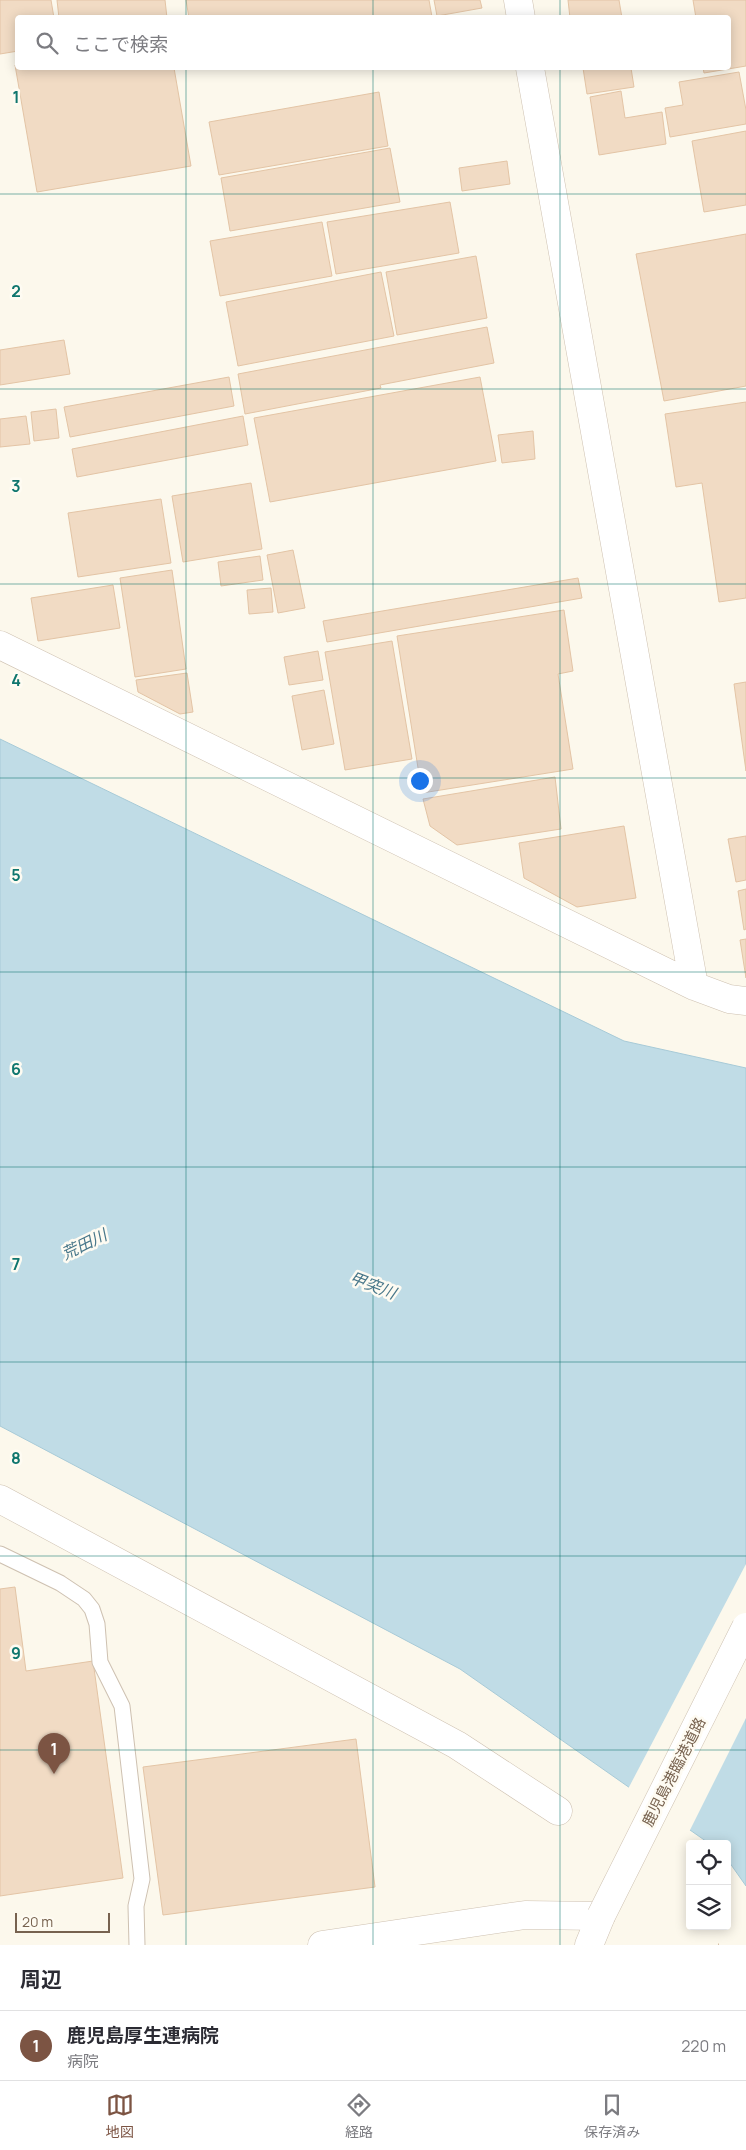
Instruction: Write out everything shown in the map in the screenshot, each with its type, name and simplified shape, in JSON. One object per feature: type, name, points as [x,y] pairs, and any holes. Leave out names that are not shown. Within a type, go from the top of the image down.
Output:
[{"type":"street","points":[[518,0],[520,15]]},
{"type":"street","points":[[530,70],[694,986]]},
{"type":"street","points":[[0,645],[694,986],[729,998],[746,1001]]},
{"type":"street","points":[[0,1500],[456,1745],[558,1811]]},
{"type":"street","name":"鹿児島港臨港道路","points":[[588,1945],[746,1627]]},
{"type":"street","points":[[322,1945],[525,1915],[601,1916]]},
{"type":"lane","points":[[0,1554],[60,1583],[84,1599],[92,1609],[97,1624],[100,1662],[122,1706],[141,1873],[136,1906],[137,1945]]},
{"type":"water","points":[[0,739],[624,1041],[746,1068],[746,1886],[731,1865],[731,1840],[704,1840],[460,1669],[0,1426]]},
{"type":"pier","points":[[746,1564],[746,1718],[689,1832],[628,1789]]},
{"type":"building","points":[[0,0],[51,0],[54,15],[15,15],[15,52],[0,54]]},
{"type":"building","points":[[57,0],[165,0],[167,15],[59,15]]},
{"type":"building","points":[[186,0],[429,0],[432,15],[188,15]]},
{"type":"building","points":[[434,0],[480,0],[482,8],[443,15],[437,15]]},
{"type":"building","points":[[568,0],[619,0],[622,15],[570,15]]},
{"type":"building","points":[[693,0],[746,0],[746,66],[731,68],[731,15],[696,15]]},
{"type":"building","points":[[16,70],[174,70],[191,166],[37,192]]},
{"type":"building","points":[[583,70],[631,70],[634,87],[587,94]]},
{"type":"building","points":[[703,70],[722,70],[704,73]]},
{"type":"building","points":[[739,72],[746,110],[746,124],[670,137],[665,108],[683,105],[679,82]]},
{"type":"building","points":[[621,91],[625,118],[662,112],[666,144],[599,155],[590,97]]},
{"type":"building","points":[[379,92],[388,146],[219,175],[209,122]]},
{"type":"building","points":[[746,131],[746,205],[704,212],[692,141]]},
{"type":"building","points":[[390,148],[400,202],[230,231],[221,178]]},
{"type":"building","points":[[507,161],[510,184],[462,191],[459,168]]},
{"type":"building","points":[[450,202],[459,253],[336,274],[327,222]]},
{"type":"building","points":[[322,222],[332,276],[220,296],[210,241]]},
{"type":"building","points":[[746,234],[746,386],[664,401],[636,254]]},
{"type":"building","points":[[476,256],[487,318],[397,335],[386,272]]},
{"type":"building","points":[[381,272],[394,336],[238,366],[226,302]]},
{"type":"building","points":[[487,327],[494,363],[380,385],[381,388],[245,414],[238,374]]},
{"type":"building","points":[[64,340],[70,374],[0,385],[0,350]]},
{"type":"building","points":[[229,377],[234,406],[70,437],[64,407]]},
{"type":"building","points":[[480,377],[496,461],[270,502],[254,418]]},
{"type":"building","points":[[746,402],[746,598],[719,602],[702,483],[676,487],[665,414]]},
{"type":"building","points":[[56,409],[59,438],[34,441],[31,412]]},
{"type":"building","points":[[26,416],[30,444],[0,447],[0,419]]},
{"type":"building","points":[[243,416],[248,445],[77,477],[72,449]]},
{"type":"building","points":[[533,431],[535,459],[502,463],[498,435]]},
{"type":"building","points":[[251,483],[262,549],[183,562],[172,496]]},
{"type":"building","points":[[161,499],[171,563],[78,577],[68,513]]},
{"type":"building","points":[[293,550],[305,608],[278,613],[267,555]]},
{"type":"building","points":[[260,556],[263,580],[221,586],[218,562]]},
{"type":"building","points":[[172,570],[186,669],[135,677],[120,578]]},
{"type":"building","points":[[578,578],[582,598],[327,642],[323,621]]},
{"type":"building","points":[[113,585],[120,628],[38,641],[31,598]]},
{"type":"building","points":[[271,588],[273,612],[249,614],[247,590]]},
{"type":"building","points":[[564,610],[573,671],[558,674],[573,769],[422,793],[397,636]]},
{"type":"building","points":[[392,641],[412,759],[345,770],[325,652]]},
{"type":"building","points":[[318,651],[323,680],[289,685],[284,657]]},
{"type":"building","points":[[187,673],[193,712],[180,714],[138,692],[136,680]]},
{"type":"building","points":[[746,682],[746,771],[734,684]]},
{"type":"building","points":[[324,690],[334,744],[302,750],[292,696]]},
{"type":"building","points":[[555,777],[561,829],[457,845],[430,826],[423,799]]},
{"type":"building","points":[[624,826],[636,898],[577,907],[524,878],[519,843]]},
{"type":"building","points":[[746,836],[746,880],[736,882],[728,839]]},
{"type":"building","points":[[746,889],[746,929],[744,930],[738,891]]},
{"type":"building","points":[[746,939],[746,978],[740,940]]},
{"type":"building","points":[[15,1587],[26,1671],[93,1661],[123,1878],[0,1896],[0,1589]]},
{"type":"building","points":[[356,1739],[375,1887],[163,1915],[143,1767]]},
{"type":"place","name":"鹿児島厚生連病院","points":[[54,1774]]},
{"type":"water label","name":"荒田川","points":[[84,1244]]},
{"type":"water label","name":"甲突川","points":[[373,1285]]}]
